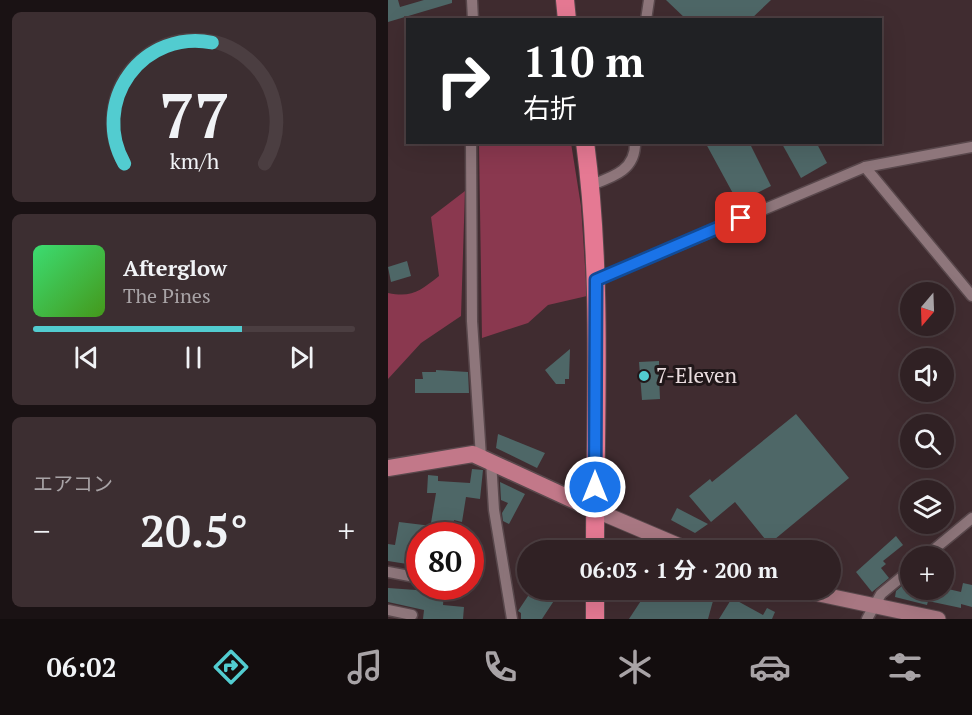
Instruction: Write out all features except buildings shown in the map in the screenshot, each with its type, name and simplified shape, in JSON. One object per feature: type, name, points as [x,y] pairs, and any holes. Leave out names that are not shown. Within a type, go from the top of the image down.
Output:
[{"type":"highway","points":[[565,0],[567,18]]},
{"type":"highway","points":[[585,144],[596,280],[595,540]]},
{"type":"highway","points":[[595,600],[595,619]]},
{"type":"main road","points":[[388,468],[473,454],[666,540]]},
{"type":"main road","points":[[831,600],[871,613],[938,619]]},
{"type":"street","points":[[472,0],[473,18]]},
{"type":"street","points":[[646,18],[649,0]]},
{"type":"street","points":[[471,144],[472,321],[486,459],[512,619]]},
{"type":"street","points":[[590,185],[618,175],[630,165],[636,153],[635,144]]},
{"type":"street","points":[[596,280],[865,167],[972,147]]},
{"type":"street","points":[[865,167],[972,296]]},
{"type":"street","points":[[938,546],[972,518]]},
{"type":"street","points":[[388,573],[406,576]]},
{"type":"street","points":[[871,613],[881,594],[900,578]]},
{"type":"street","points":[[388,610],[412,615]]},
{"type":"shaded area","points":[[479,144],[571,144],[581,206],[587,296],[548,305],[528,323],[482,338]]},
{"type":"shaded area","points":[[465,191],[461,316],[421,343],[388,379],[388,293],[410,294],[439,276],[431,217]]},
{"type":"place","name":"7-Eleven","points":[[644,376]]},
{"type":"route","points":[[595,487],[596,280],[741,218]]}]
